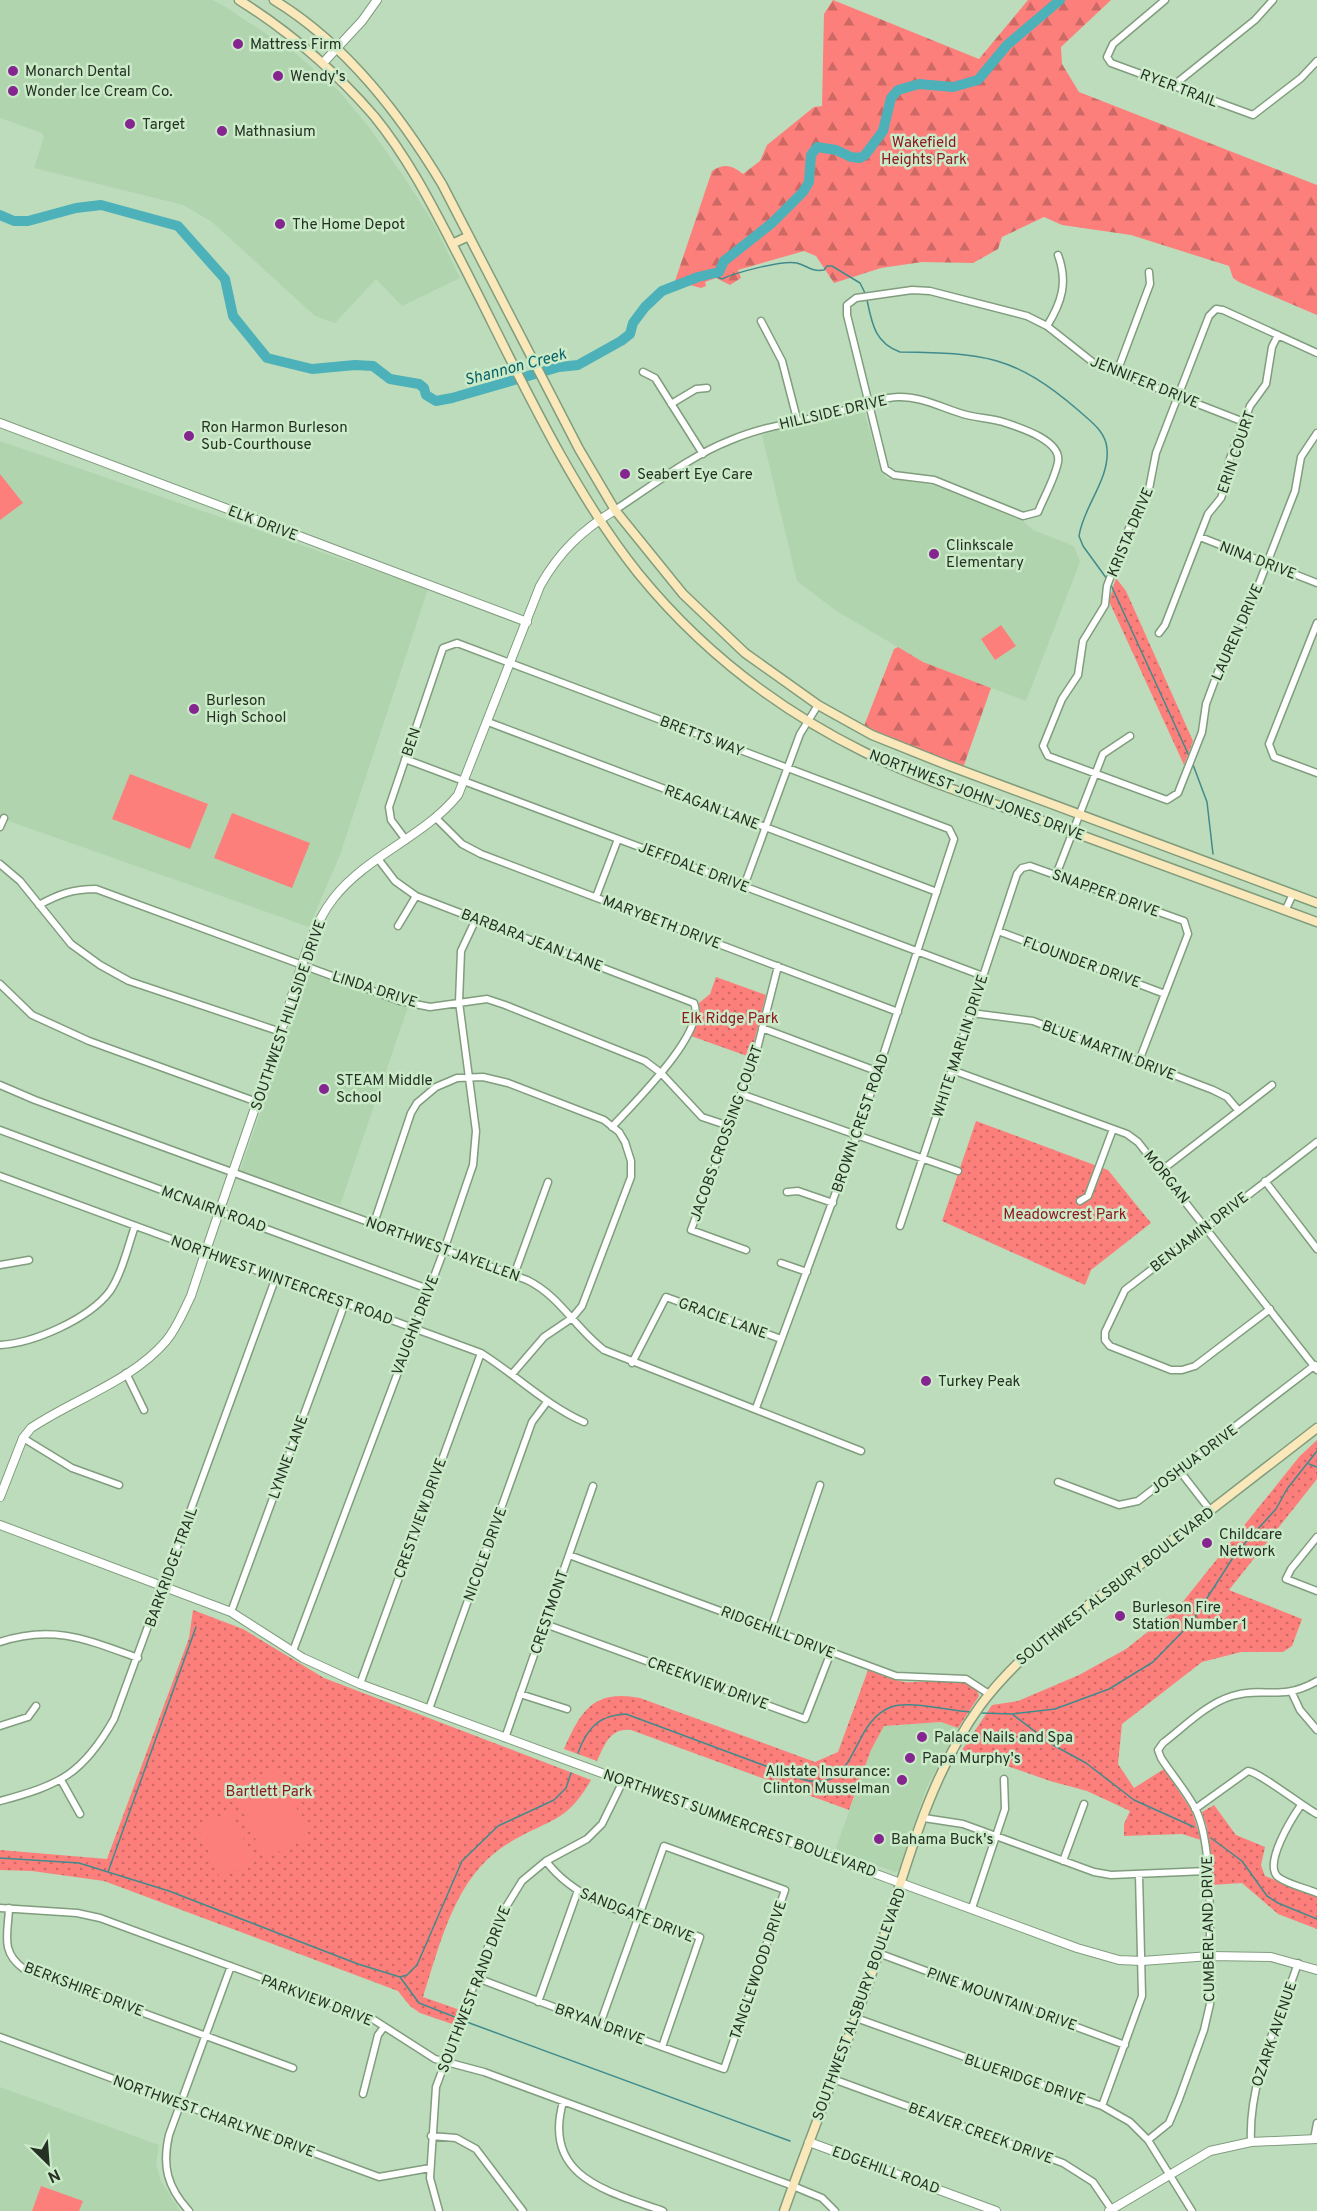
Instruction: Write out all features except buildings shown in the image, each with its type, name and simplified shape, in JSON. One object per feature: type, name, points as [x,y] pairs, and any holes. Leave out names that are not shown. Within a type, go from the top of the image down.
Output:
[{"type":"main road","name":"NORTHWEST JOHN JONES DRIVE","points":[[239,0],[294,37],[323,63],[374,117],[402,155],[452,244],[537,409],[599,520],[668,607],[706,645],[760,689],[807,720],[898,768],[1317,922]]},
{"type":"main road","name":"NORTHWEST JOHN JONES DRIVE","points":[[274,0],[336,49],[391,108],[419,146],[615,510],[653,561],[721,632],[771,673],[818,705],[872,735],[1317,903]]},
{"type":"main road","points":[[452,244],[469,236]]},
{"type":"main road","name":"SOUTHWEST ALSBURY BOULEVARD","points":[[784,2211],[856,2018],[933,1791],[968,1724],[989,1694],[1039,1643],[1317,1428]]},
{"type":"street","points":[[323,63],[362,21],[377,0]]},
{"type":"street","name":"RYER TRAIL","points":[[1164,0],[1113,44],[1107,57],[1110,63],[1253,116],[1301,78],[1317,61]]},
{"type":"street","points":[[1174,85],[1256,20],[1273,0]]},
{"type":"street","points":[[1047,326],[1059,306],[1063,289],[1064,269],[1058,255]]},
{"type":"street","points":[[1117,372],[1150,284],[1149,272]]},
{"type":"street","name":"JENNIFER DRIVE","points":[[868,404],[847,315],[848,305],[856,298],[912,290],[930,291],[1027,315],[1047,326],[1087,360],[1244,422]]},
{"type":"street","name":"KRISTA DRIVE","points":[[1094,774],[1047,756],[1043,746],[1056,712],[1078,675],[1083,641],[1105,605],[1107,586],[1134,515],[1149,489],[1152,464],[1209,316],[1216,309],[1278,335]]},
{"type":"street","points":[[761,321],[782,361],[797,419]]},
{"type":"street","points":[[1278,335],[1317,353]]},
{"type":"street","name":"ERIN COURT","points":[[1159,633],[1165,625],[1208,514],[1221,498],[1227,484],[1229,461],[1250,406],[1266,384],[1272,347],[1278,335]]},
{"type":"street","points":[[643,372],[654,378],[703,454]]},
{"type":"street","points":[[671,404],[696,389],[707,388]]},
{"type":"street","name":"HILLSIDE DRIVE","points":[[615,510],[703,454],[732,439],[797,419],[897,397],[915,398],[966,415],[990,418],[1039,435],[1058,456],[1058,462],[1038,512],[1031,516],[1023,516],[934,480],[887,472],[868,404]]},
{"type":"street","name":"ELK DRIVE","points":[[0,423],[527,622]]},
{"type":"street","name":"LAUREN DRIVE","points":[[1094,774],[1167,800],[1173,798],[1202,732],[1206,704],[1225,652],[1243,625],[1295,491],[1301,457],[1317,433]]},
{"type":"street","name":"SOUTHWEST HILLSIDE DRIVE","points":[[0,1497],[23,1438],[31,1428],[53,1413],[126,1373],[155,1352],[177,1325],[190,1296],[234,1173],[315,930],[333,899],[346,884],[436,818],[459,795],[540,586],[553,563],[574,539],[615,510]]},
{"type":"street","name":"NINA DRIVE","points":[[1200,537],[1317,583]]},
{"type":"street","points":[[1317,623],[1269,744],[1270,752],[1274,757],[1317,773]]},
{"type":"street","name":"BRETTS WAY","points":[[450,644],[457,643],[511,663],[949,829],[953,834]]},
{"type":"street","name":"BEN","points":[[406,840],[389,813],[443,648],[450,644]]},
{"type":"street","points":[[744,886],[807,720],[818,705]]},
{"type":"street","name":"REAGAN LANE","points":[[488,722],[937,892]]},
{"type":"street","points":[[1056,875],[1103,754],[1130,736]]},
{"type":"street","name":"JEFFDALE DRIVE","points":[[405,759],[983,976]]},
{"type":"street","points":[[0,827],[4,818]]},
{"type":"street","name":"MARYBETH DRIVE","points":[[436,818],[462,844],[481,854],[898,1012]]},
{"type":"street","name":"BROWN CREST ROAD","points":[[756,1408],[879,1072],[954,839],[953,834]]},
{"type":"street","points":[[596,897],[618,839]]},
{"type":"street","name":"BARBARA JEAN LANE","points":[[379,860],[395,881],[416,896],[692,1001],[696,1006],[696,1012],[683,1045],[661,1073]]},
{"type":"street","points":[[0,864],[20,881],[70,944],[100,965],[129,981],[281,1032]]},
{"type":"street","name":"SNAPPER DRIVE","points":[[1022,868],[1030,866],[1184,921],[1188,927],[1188,934],[1165,994]]},
{"type":"street","name":"WHITE MARLIN DRIVE","points":[[900,1226],[1017,874],[1022,868]]},
{"type":"street","name":"LINDA DRIVE","points":[[39,905],[61,893],[75,889],[96,889],[406,1002],[430,1006],[487,999],[630,1053],[661,1073],[702,1117],[729,1126]]},
{"type":"street","points":[[1285,911],[1293,894]]},
{"type":"street","points":[[398,926],[416,896]]},
{"type":"street","name":"VAUGHN DRIVE","points":[[293,1651],[413,1327],[444,1250],[473,1165],[476,1131],[459,1002],[461,951],[476,919]]},
{"type":"street","name":"FLOUNDER DRIVE","points":[[998,931],[1165,994]]},
{"type":"street","name":"JACOBS CROSSING COURT","points":[[746,1250],[691,1230],[753,1065],[778,966]]},
{"type":"street","points":[[0,984],[32,1015],[79,1037],[257,1102]]},
{"type":"street","points":[[1139,1062],[1165,994]]},
{"type":"street","name":"BLUE MARTIN DRIVE","points":[[971,1012],[1032,1021],[1213,1090],[1227,1097],[1238,1110]]},
{"type":"street","points":[[762,1028],[879,1072]]},
{"type":"street","name":"MORGAN","points":[[952,1070],[1113,1129],[1138,1142],[1316,1367]]},
{"type":"street","points":[[612,1127],[661,1073]]},
{"type":"street","points":[[374,1223],[411,1113],[417,1103],[436,1087],[457,1078],[483,1077],[508,1083],[604,1120],[612,1127],[625,1142],[631,1161],[631,1176],[591,1288],[582,1306],[572,1317],[544,1337],[513,1373]]},
{"type":"street","name":"NORTHWEST JAYELLEN","points":[[0,1084],[234,1173],[514,1275],[552,1294],[591,1340],[604,1350],[632,1363],[756,1408],[861,1451]]},
{"type":"street","points":[[1162,1170],[1272,1085]]},
{"type":"street","points":[[741,1094],[958,1171]]},
{"type":"street","points":[[1080,1201],[1088,1196],[1113,1129]]},
{"type":"street","name":"MCNAIRN ROAD","points":[[0,1130],[428,1288]]},
{"type":"street","name":"BENJAMIN DRIVE","points":[[1270,1309],[1195,1366],[1182,1371],[1172,1370],[1120,1350],[1105,1340],[1105,1332],[1125,1290],[1317,1142]]},
{"type":"street","name":"NORTHWEST WINTERCREST ROAD","points":[[0,1176],[481,1353],[513,1373],[547,1402],[584,1422]]},
{"type":"street","points":[[1265,1181],[1317,1249]]},
{"type":"street","points":[[514,1275],[548,1182]]},
{"type":"street","points":[[787,1192],[798,1191],[832,1203]]},
{"type":"street","points":[[0,1344],[38,1338],[94,1307],[110,1290],[135,1226]]},
{"type":"street","points":[[0,1265],[29,1260]]},
{"type":"street","points":[[781,1263],[807,1272]]},
{"type":"street","name":"BARKRIDGE TRAIL","points":[[0,1801],[35,1791],[61,1780],[85,1762],[100,1744],[114,1719],[276,1277]]},
{"type":"street","name":"GRACIE LANE","points":[[632,1363],[666,1297],[781,1339]]},
{"type":"street","name":"LYNNE LANE","points":[[231,1612],[345,1303]]},
{"type":"street","name":"CRESTVIEW DRIVE","points":[[360,1684],[481,1353]]},
{"type":"street","name":"JOSHUA DRIVE","points":[[1058,1482],[1119,1505],[1138,1501],[1316,1367]]},
{"type":"street","points":[[126,1373],[144,1410]]},
{"type":"street","name":"NICOLE DRIVE","points":[[429,1709],[532,1422],[547,1402]]},
{"type":"street","points":[[23,1438],[72,1468],[119,1485]]},
{"type":"street","points":[[1179,1470],[1210,1510]]},
{"type":"street","points":[[771,1629],[820,1485]]},
{"type":"street","name":"CRESTMONT","points":[[505,1738],[593,1486]]},
{"type":"street","points":[[0,1525],[231,1612],[293,1651],[360,1684],[505,1738]]},
{"type":"street","points":[[1317,1537],[1291,1569],[1286,1579],[1317,1591]]},
{"type":"street","name":"RIDGEHILL DRIVE","points":[[569,1554],[897,1676],[966,1680],[989,1694]]},
{"type":"street","name":"CREEKVIEW DRIVE","points":[[545,1624],[805,1719],[831,1652]]},
{"type":"street","points":[[0,1642],[19,1635],[57,1632],[79,1637],[138,1658]]},
{"type":"street","points":[[1317,1681],[1292,1693],[1300,1710],[1317,1730]]},
{"type":"street","name":"CUMBERLAND DRIVE","points":[[1148,2140],[1169,2123],[1204,2030],[1210,2004],[1207,1851],[1195,1809],[1158,1750],[1163,1743],[1215,1704],[1230,1697],[1247,1693],[1292,1693]]},
{"type":"street","points":[[520,1695],[567,1709]]},
{"type":"street","points":[[0,1726],[28,1716],[36,1706]]},
{"type":"street","name":"NORTHWEST SUMMERCREST BOULEVARD","points":[[505,1738],[1099,1955],[1142,1961],[1251,1955],[1298,1963],[1317,1970]]},
{"type":"street","points":[[1195,1809],[1248,1771],[1255,1772],[1317,1814]]},
{"type":"street","points":[[972,1908],[1005,1809],[1004,1779]]},
{"type":"street","points":[[61,1780],[80,1814]]},
{"type":"street","name":"SOUTHWEST RAND DRIVE","points":[[439,2211],[430,2168],[436,2087],[510,1898],[522,1881],[546,1861],[587,1839],[602,1824],[623,1781]]},
{"type":"street","points":[[1063,1861],[1084,1803]]},
{"type":"street","points":[[1301,1805],[1289,1822],[1272,1863],[1273,1871],[1279,1878],[1317,1893]]},
{"type":"street","points":[[924,1818],[963,1824],[1094,1872],[1139,1874],[1207,1871]]},
{"type":"street","name":"TANGLEWOOD DRIVE","points":[[639,1917],[664,1846],[785,1890],[724,2069]]},
{"type":"street","name":"SANDGATE DRIVE","points":[[546,1861],[558,1878],[577,1893],[700,1937],[662,2047]]},
{"type":"street","points":[[1102,2106],[1142,1996],[1139,1874]]},
{"type":"street","points":[[538,2002],[577,1893]]},
{"type":"street","name":"PARKVIEW DRIVE","points":[[0,1908],[100,1918],[358,2013],[384,2027],[424,2054],[484,2072],[793,2186],[822,2198],[835,2211]]},
{"type":"street","name":"BERKSHIRE DRIVE","points":[[9,1908],[7,1950],[10,1957],[24,1969],[293,2068]]},
{"type":"street","points":[[600,2024],[639,1917]]},
{"type":"street","name":"PINE MOUNTAIN DRIVE","points":[[878,1953],[1125,2045]]},
{"type":"street","name":"OZARK AVENUE","points":[[1251,2142],[1253,2094],[1298,1963]]},
{"type":"street","points":[[189,2211],[171,2186],[164,2166],[169,2136],[231,1966]]},
{"type":"street","name":"BRYAN DRIVE","points":[[477,1978],[724,2069]]},
{"type":"street","name":"BLUERIDGE DRIVE","points":[[856,2018],[1102,2106],[1130,2122],[1148,2140],[1192,2211]]},
{"type":"street","points":[[363,2094],[378,2035],[384,2027]]},
{"type":"street","name":"NORTHWEST CHARLYNE DRIVE","points":[[0,2037],[379,2177],[430,2168]]},
{"type":"street","name":"BEAVER CREEK DRIVE","points":[[834,2079],[1063,2163],[1093,2182],[1110,2210]]},
{"type":"street","points":[[563,2102],[558,2122],[558,2139],[576,2171],[596,2185],[663,2211]]},
{"type":"street","points":[[1110,2210],[1210,2151],[1251,2142],[1316,2139],[1317,2122]]},
{"type":"street","points":[[431,2136],[456,2138],[476,2149],[523,2211]]},
{"type":"street","name":"EDGEHILL ROAD","points":[[809,2142],[996,2211]]},
{"type":"shaded area","points":[[0,0],[213,0],[224,6],[295,53],[339,91],[369,127],[404,177],[434,224],[460,278],[402,306],[376,279],[335,323],[315,316],[212,222],[183,205],[34,168],[44,137],[42,133],[0,118]]},
{"type":"shaded area","name":"Clinkscale Elementary","points":[[864,410],[880,468],[886,478],[936,486],[1021,519],[1033,530],[1074,546],[1080,562],[1026,701],[923,662],[835,610],[797,581],[762,435],[801,423]]},
{"type":"shaded area","name":"Burleson High School","points":[[0,441],[428,589],[340,855],[309,927],[0,818]]},
{"type":"shaded area","name":"STEAM Middle School","points":[[309,973],[408,1007],[340,1205],[240,1171]]},
{"type":"shaded area","points":[[941,1722],[958,1728],[926,1789],[899,1870],[895,1872],[838,1851],[836,1848],[871,1750],[884,1726]]},
{"type":"shaded area","points":[[0,2087],[159,2145],[156,2164],[161,2181],[180,2211],[0,2211]]},
{"type":"green space","name":"Wakefield Heights Park","points":[[833,0],[979,59],[1028,0],[1111,0],[1061,47],[1062,64],[1079,92],[1317,185],[1317,315],[1239,282],[1233,278],[1229,266],[1131,235],[1062,225],[1044,217],[1002,237],[998,249],[973,263],[922,262],[881,268],[834,283],[816,256],[804,251],[738,270],[741,278],[730,285],[716,278],[705,282],[706,286],[701,288],[675,281],[712,171],[728,166],[743,174],[760,161],[767,145],[814,107],[822,106],[824,14]]},
{"type":"green space","points":[[0,474],[23,503],[0,520]]},
{"type":"green space","points":[[1116,578],[1126,591],[1193,741],[1184,765],[1109,601]]},
{"type":"green space","points":[[1001,625],[1016,646],[995,660],[981,639]]},
{"type":"green space","points":[[898,647],[923,662],[991,688],[963,768],[864,726],[894,649]]},
{"type":"green space","points":[[130,774],[208,804],[190,849],[112,819]]},
{"type":"green space","points":[[232,813],[310,843],[292,888],[214,858]]},
{"type":"green space","name":"Elk Ridge Park","points":[[716,977],[766,995],[750,1057],[691,1036],[700,1012],[699,1003],[710,994]]},
{"type":"green space","name":"Meadowcrest Park","points":[[976,1121],[1108,1170],[1151,1223],[1091,1270],[1085,1285],[942,1221]]},
{"type":"green space","points":[[1317,1440],[1317,1479],[1229,1590],[1302,1619],[1292,1646],[1283,1652],[1241,1652],[1202,1662],[1122,1724],[1118,1764],[1134,1788],[1164,1769],[1192,1811],[1201,1840],[1182,1834],[1124,1836],[1124,1824],[1130,1811],[1087,1791],[1050,1781],[962,1750],[992,1705],[1018,1701],[1079,1675],[1126,1649],[1177,1609],[1299,1457]]},
{"type":"green space","name":"Bartlett Park","points":[[193,1610],[243,1629],[324,1678],[591,1780],[573,1805],[564,1813],[509,1843],[491,1857],[475,1873],[463,1891],[452,1911],[423,1997],[460,2010],[455,2025],[420,2013],[410,2006],[398,1991],[104,1881],[32,1871],[0,1870],[0,1850],[107,1859],[189,1638]]},
{"type":"green space","points":[[868,1670],[904,1682],[947,1681],[968,1684],[979,1696],[958,1728],[941,1722],[884,1726],[871,1750],[849,1810],[631,1730],[613,1734],[597,1761],[564,1749],[583,1713],[600,1700],[624,1696],[640,1698],[815,1762],[838,1752]]},
{"type":"green space","points":[[279,1769],[310,1838],[264,1858],[233,1789]]},
{"type":"green space","points":[[1214,1805],[1236,1835],[1265,1847],[1261,1865],[1265,1876],[1317,1897],[1317,1929],[1278,1914],[1242,1883],[1211,1885],[1207,1827],[1202,1812]]},
{"type":"green space","points":[[231,1811],[254,1862],[220,1878],[197,1826]]},
{"type":"green space","points":[[41,2186],[83,2201],[79,2211],[32,2211]]},
{"type":"waterway","name":"Shannon Creek","points":[[0,215],[14,221],[28,221],[76,208],[101,205],[178,226],[225,279],[233,316],[267,358],[312,369],[355,365],[373,366],[390,379],[419,384],[424,388],[426,395],[436,401],[452,398],[559,367],[578,365],[621,341],[630,334],[633,323],[645,307],[662,291],[698,277],[719,272],[724,261],[772,223],[803,192],[809,182],[811,155],[817,147],[836,150],[851,157],[860,158],[865,155],[883,131],[891,98],[898,90],[919,84],[953,87],[978,80],[1007,45],[1060,0]]},
{"type":"waterway","points":[[713,275],[722,279],[781,263],[797,263],[816,270],[824,270],[827,266],[832,266],[860,283],[866,295]]},
{"type":"waterway","points":[[867,300],[876,332],[892,348],[900,352],[976,356],[1015,368],[1055,392],[1097,427],[1106,443],[1107,460],[1101,482],[1085,514],[1079,536],[1083,546],[1107,579]]},
{"type":"waterway","points":[[1111,585],[1190,758]]},
{"type":"waterway","points":[[1192,762],[1207,802],[1213,854]]},
{"type":"waterway","points":[[981,1713],[1012,1714],[1055,1709],[1109,1689],[1153,1662],[1191,1623],[1236,1553],[1276,1509],[1287,1489],[1317,1451]]},
{"type":"waterway","points":[[1309,1464],[1317,1467]]},
{"type":"waterway","points":[[108,1872],[196,1627]]},
{"type":"waterway","points":[[578,1753],[595,1724],[608,1717],[626,1714],[798,1778],[818,1782],[832,1778],[843,1769],[867,1728],[877,1716],[891,1707],[919,1705],[970,1712]]},
{"type":"waterway","points":[[1012,1714],[1053,1745],[1086,1763],[1134,1800],[1194,1827]]},
{"type":"waterway","points":[[0,1858],[79,1863],[169,1891],[358,1964],[400,1977],[407,1975],[417,1965],[462,1861],[498,1826],[554,1800],[566,1788],[571,1773]]},
{"type":"waterway","points":[[1211,1838],[1242,1861],[1267,1896],[1317,1919]]},
{"type":"waterway","points":[[400,1977],[419,2003],[460,2019]]},
{"type":"waterway","points":[[464,2021],[790,2141]]},
{"type":"place","name":"Mattress Firm","points":[[238,44]]},
{"type":"place","name":"Monarch Dental","points":[[13,71]]},
{"type":"place","name":"Wendy's","points":[[278,76]]},
{"type":"place","name":"Wonder Ice Cream Co.","points":[[13,91]]},
{"type":"place","name":"Target","points":[[130,124]]},
{"type":"place","name":"Mathnasium","points":[[222,131]]},
{"type":"place","name":"The Home Depot","points":[[280,224]]},
{"type":"place","name":"Ron Harmon Burleson Sub-Courthouse","points":[[189,436]]},
{"type":"place","name":"Seabert Eye Care","points":[[625,474]]},
{"type":"place","name":"Clinkscale Elementary","points":[[934,554]]},
{"type":"place","name":"Burleson High School","points":[[194,709]]},
{"type":"place","name":"STEAM Middle School","points":[[324,1089]]},
{"type":"place","name":"Turkey Peak","points":[[926,1381]]},
{"type":"place","name":"Childcare Network","points":[[1207,1543]]},
{"type":"place","name":"Burleson Fire Station Number 1","points":[[1120,1616]]},
{"type":"place","name":"Palace Nails and Spa","points":[[922,1737]]},
{"type":"place","name":"Papa Murphy's","points":[[910,1758]]},
{"type":"place","name":"Allstate Insurance: Clinton Musselman","points":[[902,1780]]},
{"type":"place","name":"Bahama Buck's","points":[[879,1839]]}]
